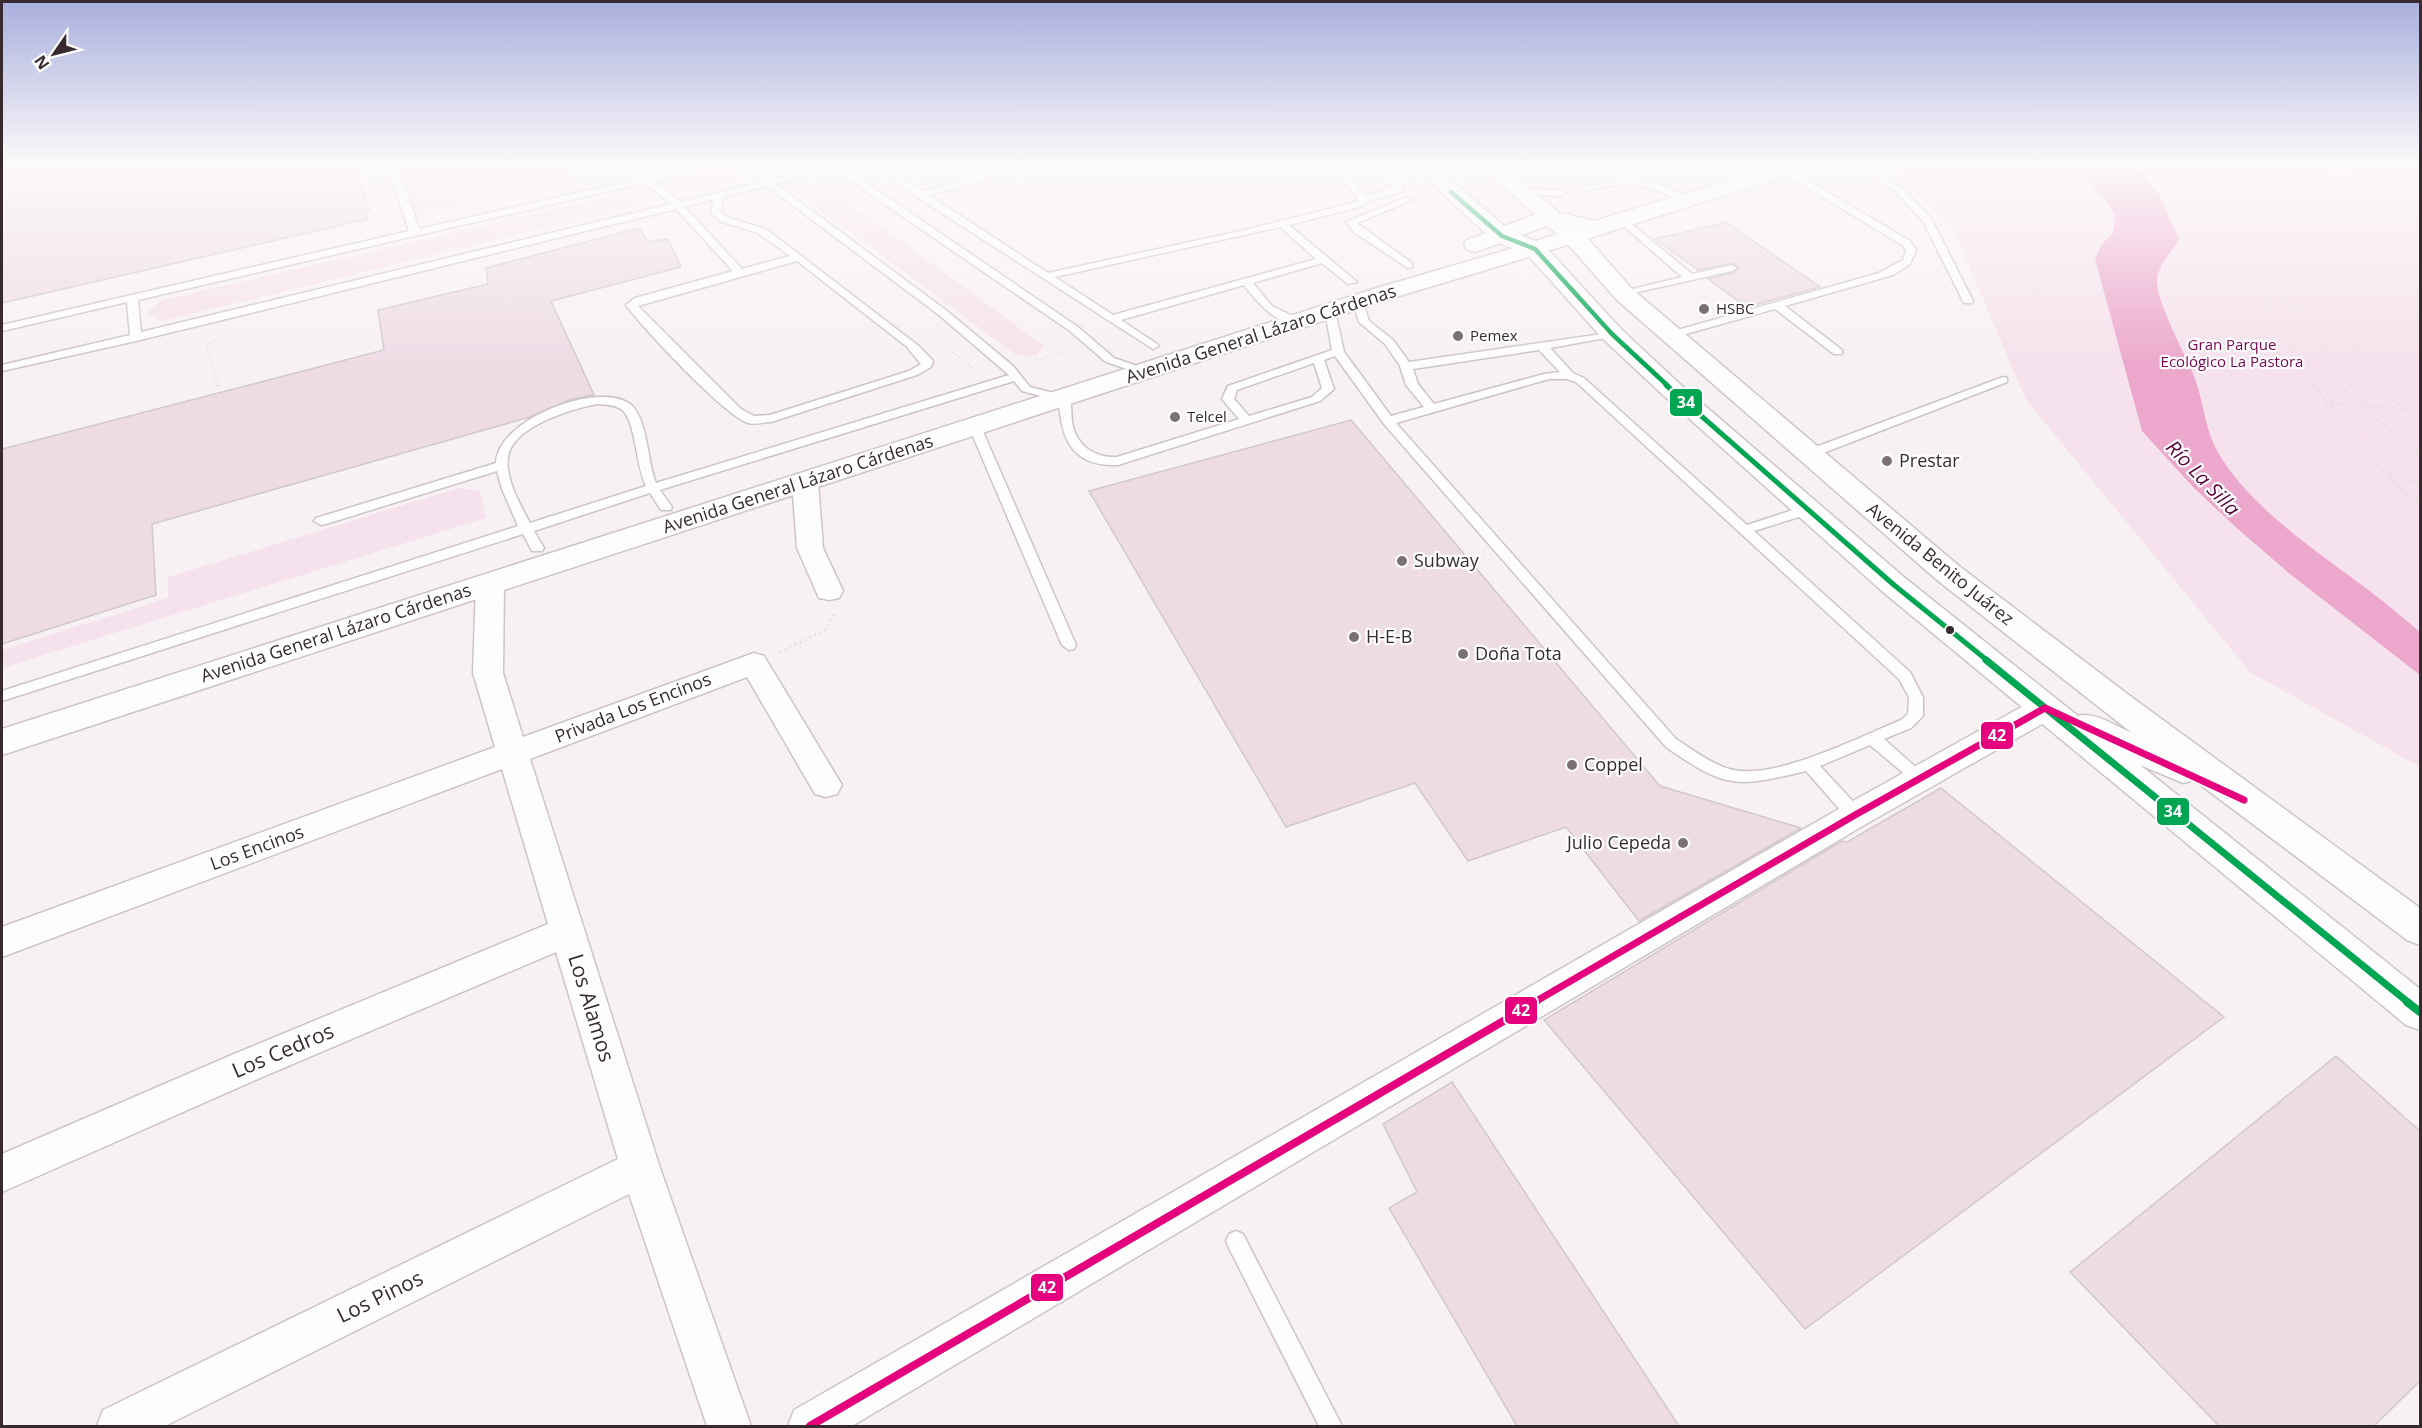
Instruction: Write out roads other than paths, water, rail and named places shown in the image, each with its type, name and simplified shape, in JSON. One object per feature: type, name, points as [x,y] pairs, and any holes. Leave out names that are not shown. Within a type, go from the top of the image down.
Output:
[{"type":"street","points":[[1496,231],[1502,236],[1535,249],[1612,334],[1807,510],[2045,708],[2421,1012]]},
{"type":"street","name":"Avenida General Lázaro Cárdenas","points":[[2,718],[531,538],[660,498],[972,418],[1065,399],[1330,310],[1355,292],[1408,265],[1516,231]]},
{"type":"street","name":"Avenida Benito Juárez","points":[[1582,231],[1585,232],[1624,294],[1948,573],[2244,800],[2421,929]]},
{"type":"street","name":"Avenida General Lázaro Cárdenas","points":[[2,742],[883,456],[972,418],[1017,378],[1100,352],[1153,346],[1268,308],[1355,292],[1535,249],[1589,231]]},
{"type":"street","points":[[805,482],[810,548],[829,591]]},
{"type":"street","name":"Los Alamos","points":[[490,583],[488,673],[640,1168],[729,1426]]},
{"type":"street","name":"Privada Los Encinos","points":[[512,754],[754,663],[826,785]]},
{"type":"street","points":[[2045,708],[2244,800]]},
{"type":"street","points":[[810,1426],[1855,815],[2045,708]]},
{"type":"street","name":"Los Encinos","points":[[2,942],[512,754]]},
{"type":"street","name":"Los Cedros","points":[[2,1173],[246,1066],[567,932]]},
{"type":"street","name":"Los Pinos","points":[[119,1426],[640,1168]]},
{"type":"lane","points":[[2,328],[425,231]]},
{"type":"lane","points":[[2,368],[136,338],[574,231]]},
{"type":"lane","points":[[703,231],[739,272]]},
{"type":"lane","points":[[761,231],[798,257],[922,355],[927,365],[913,373],[771,418],[761,420],[744,417],[696,373],[631,305],[639,300],[798,257]]},
{"type":"lane","points":[[832,231],[943,314],[1017,378],[1065,399],[1070,436],[1090,458],[1100,461],[1118,461],[1296,407],[1324,394],[1328,389],[1328,384],[1318,358]]},
{"type":"lane","points":[[930,231],[1066,323],[1100,352],[1145,372]]},
{"type":"lane","points":[[976,231],[1153,346]]},
{"type":"lane","points":[[1047,276],[1253,231]]},
{"type":"lane","points":[[1289,231],[1355,292],[1364,322],[1389,342],[1406,366],[1412,385],[1431,409]]},
{"type":"lane","points":[[1359,231],[1408,265]]},
{"type":"lane","points":[[1635,231],[1690,278]]},
{"type":"lane","points":[[1671,335],[1778,306],[1886,273],[1904,265],[1911,255],[1911,250],[1906,243],[1886,231]]},
{"type":"lane","points":[[1932,231],[1968,302]]},
{"type":"lane","points":[[1112,319],[1248,283],[1323,260]]},
{"type":"lane","points":[[1624,294],[1732,267]]},
{"type":"lane","points":[[1248,283],[1268,308],[1297,322]]},
{"type":"lane","points":[[132,298],[136,338]]},
{"type":"lane","points":[[1778,306],[1838,352]]},
{"type":"lane","points":[[1330,310],[1338,352],[1388,421],[1671,743],[1707,767],[1731,775],[1751,778],[1809,764],[1906,724],[1915,716],[1916,697],[1905,676],[1580,380],[1569,375],[1542,347]]},
{"type":"lane","points":[[1406,366],[1461,360],[1612,334]]},
{"type":"lane","points":[[1248,422],[1228,399],[1232,388],[1338,352]]},
{"type":"lane","points":[[1388,421],[1548,376],[1569,375]]},
{"type":"lane","points":[[2,696],[531,538],[519,517],[502,465],[503,449],[508,440],[520,429],[552,414],[602,399],[616,401],[626,407],[633,416],[647,477],[660,498],[1017,378]]},
{"type":"lane","points":[[1809,454],[2003,380]]},
{"type":"lane","points":[[972,418],[1069,645]]},
{"type":"lane","points":[[321,521],[502,465]]},
{"type":"lane","points":[[1744,530],[1807,510]]},
{"type":"lane","points":[[1872,738],[1920,778]]},
{"type":"lane","points":[[1809,764],[1855,815]]},
{"type":"lane","points":[[1236,1241],[1331,1426]]},
{"type":"water","name":"Río La Silla","points":[[2113,231],[2175,231],[2179,240],[2165,259],[2158,275],[2160,299],[2195,379],[2215,447],[2244,488],[2263,507],[2304,542],[2374,594],[2420,632],[2420,675],[2290,574],[2239,530],[2194,488],[2142,431],[2095,259],[2102,244]]},
{"type":"place","name":"HSBC","points":[[1704,309]]},
{"type":"place","name":"Pemex","points":[[1458,336]]},
{"type":"place","name":"Telcel","points":[[1175,417]]},
{"type":"place","name":"Prestar","points":[[1887,461]]},
{"type":"place","name":"Subway","points":[[1402,561]]},
{"type":"place","name":"H-E-B","points":[[1354,637]]},
{"type":"place","name":"Doña Tota","points":[[1463,654]]},
{"type":"place","name":"Coppel","points":[[1572,765]]},
{"type":"place","name":"Julio Cepeda","points":[[1683,843]]},
{"type":"park label","name":"Gran Parque Ecológico La Pastora","points":[[2232,354]]}]
